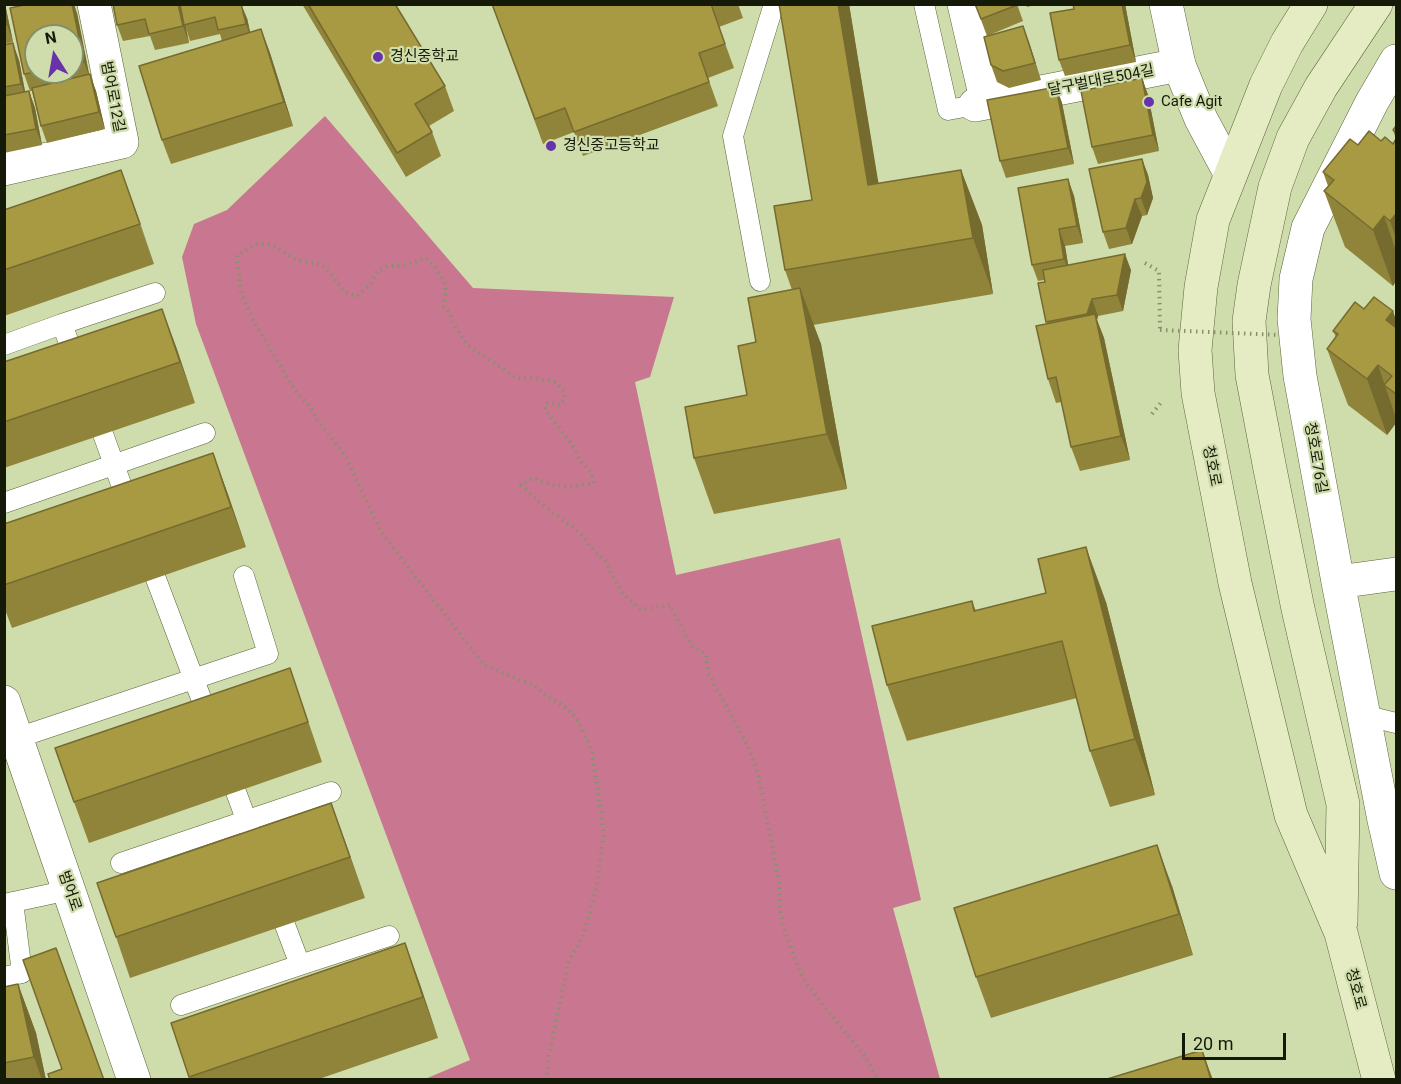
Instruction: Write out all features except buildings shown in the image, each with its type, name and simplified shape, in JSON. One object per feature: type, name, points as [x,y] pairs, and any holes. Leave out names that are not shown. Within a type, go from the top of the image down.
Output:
[{"type":"main road","name":"청호로","points":[[1311,4],[1287,43],[1266,85],[1213,220],[1201,287],[1195,350],[1197,393],[1235,583],[1291,815],[1341,933],[1379,1080]]},
{"type":"main road","name":"청호로","points":[[1341,933],[1343,804],[1298,609],[1270,470],[1252,375],[1250,321],[1254,285],[1272,198],[1293,138],[1321,87],[1376,4]]},
{"type":"street","name":"범어로12길","points":[[4,169],[122,142],[94,4]]},
{"type":"street","points":[[964,4],[981,104]]},
{"type":"street","points":[[1166,4],[1179,65],[1201,119],[1230,173]]},
{"type":"street","name":"청호로76길","points":[[1396,61],[1372,102],[1308,228],[1296,279],[1294,319],[1300,376],[1363,715],[1396,873]]},
{"type":"street","name":"달구벌대로504길","points":[[981,104],[1179,65]]},
{"type":"street","points":[[1338,582],[1396,574]]},
{"type":"street","name":"범어로","points":[[4,702],[134,1080]]},
{"type":"lane","points":[[760,281],[733,136],[774,4]]},
{"type":"lane","points":[[924,4],[948,110],[981,104]]},
{"type":"lane","points":[[4,345],[155,292]]},
{"type":"lane","points":[[62,324],[83,381]]},
{"type":"lane","points":[[4,503],[205,433]]},
{"type":"lane","points":[[103,434],[137,525]]},
{"type":"lane","points":[[17,738],[268,654],[244,576]]},
{"type":"lane","points":[[156,579],[216,739]]},
{"type":"lane","points":[[1363,715],[1396,723]]},
{"type":"lane","points":[[236,792],[258,851]]},
{"type":"lane","points":[[121,863],[331,792]]},
{"type":"lane","points":[[4,977],[22,973],[9,903],[69,890]]},
{"type":"lane","points":[[285,925],[300,965]]},
{"type":"lane","points":[[181,1005],[389,936]]},
{"type":"path","points":[[544,1080],[547,1075],[548,1059],[569,960],[583,936],[596,889],[604,833],[592,751],[577,719],[567,708],[535,686],[484,664],[381,532],[345,456],[317,420],[309,405],[298,394],[254,322],[241,293],[237,255],[257,244],[273,245],[296,261],[322,265],[332,274],[344,292],[357,296],[370,285],[377,271],[388,266],[402,266],[425,258],[436,268],[446,285],[444,308],[450,313],[453,323],[467,345],[518,379],[533,378],[555,382],[564,390],[565,399],[560,405],[546,403],[545,410],[575,450],[580,462],[591,472],[594,483],[571,487],[554,485],[533,478],[521,485],[581,534],[591,548],[607,562],[611,574],[624,595],[641,609],[670,605],[692,645],[706,654],[708,674],[748,746],[758,774],[779,882],[784,928],[799,969],[808,986],[865,1057],[878,1080]]},
{"type":"path","points":[[1146,263],[1160,271],[1160,330],[1280,335]]},
{"type":"path","points":[[1152,414],[1163,401]]},
{"type":"shaded area","points":[[325,116],[473,288],[674,297],[650,377],[635,382],[676,575],[840,538],[921,900],[893,908],[940,1079],[425,1079],[470,1060],[196,324],[182,257],[194,224],[227,210]]},
{"type":"place","name":"경신중학교","points":[[378,57]]},
{"type":"place","name":"Cafe Agit","points":[[1149,102]]},
{"type":"place","name":"경신중고등학교","points":[[551,146]]}]
